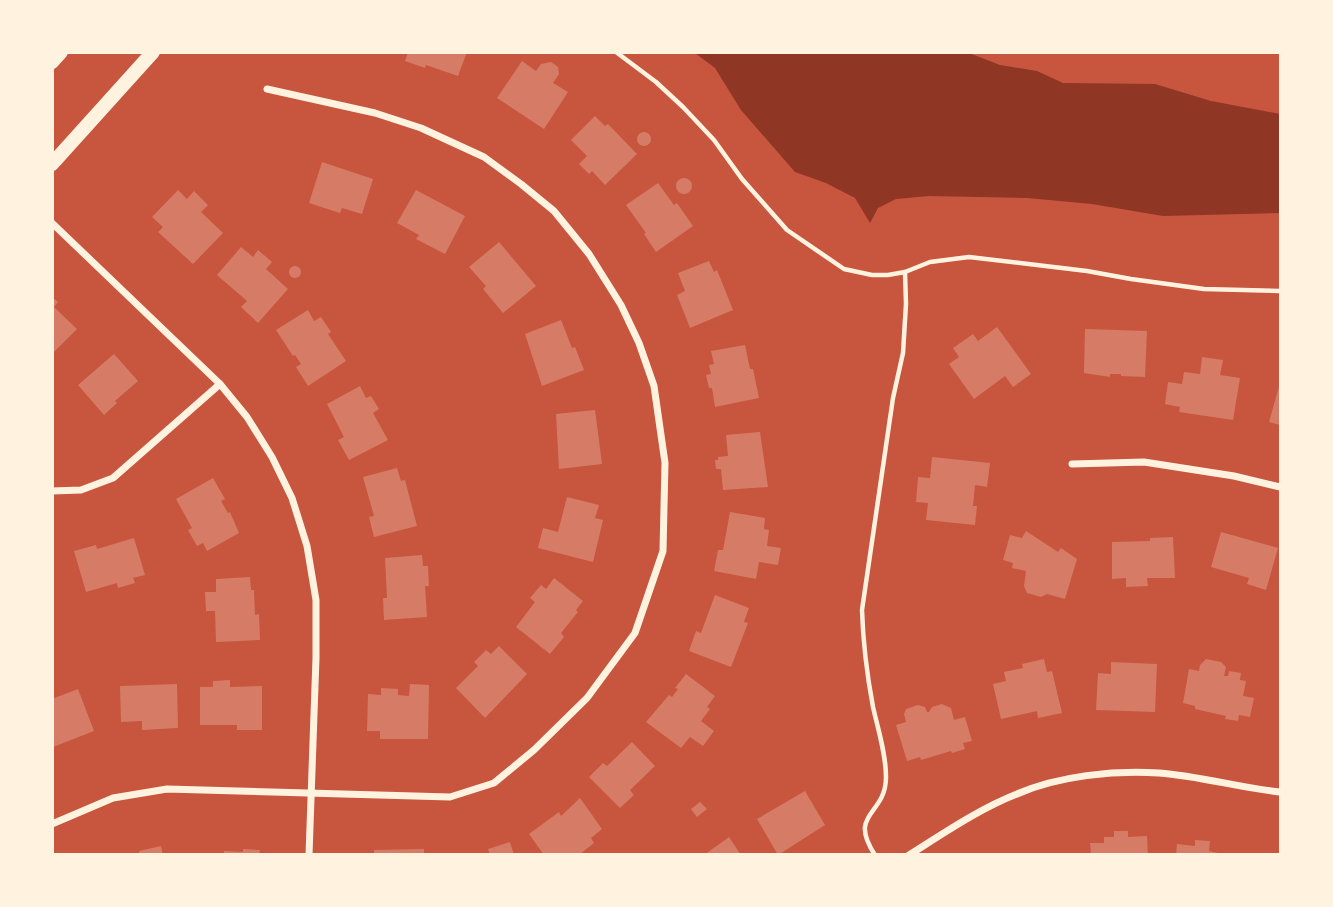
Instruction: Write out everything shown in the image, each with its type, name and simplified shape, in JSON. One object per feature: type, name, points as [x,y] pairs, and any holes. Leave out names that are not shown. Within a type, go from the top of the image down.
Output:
[{"type":"main road","points":[[52,62],[61,52]]},
{"type":"main road","points":[[52,164],[153,52]]},
{"type":"street","points":[[52,824],[113,798],[167,789],[450,797],[494,783],[534,750],[587,698],[635,633],[663,551],[665,463],[654,386],[639,343],[621,305],[589,254],[554,211],[484,157],[421,128],[375,113],[267,89]]},
{"type":"street","points":[[52,223],[220,384],[247,417],[272,457],[292,498],[307,546],[316,600],[309,855]]},
{"type":"street","points":[[52,491],[81,490],[113,478],[220,384]]},
{"type":"street","points":[[1072,464],[1144,462],[1234,476],[1280,487]]},
{"type":"street","points":[[909,855],[1017,793],[1076,778],[1116,772],[1161,773],[1280,792]]},
{"type":"path","points":[[615,52],[656,82],[683,107],[714,140],[742,179],[787,230],[844,269],[872,275],[905,272],[930,262],[969,257],[1204,289],[1280,291]]},
{"type":"path","points":[[875,855],[864,836],[863,825],[885,791],[886,775],[871,694],[862,632],[862,610],[893,398],[903,353],[905,272]]},
{"type":"shaded area","points":[[695,53],[969,53],[1000,65],[1037,71],[1063,83],[1155,84],[1211,101],[1280,114],[1280,213],[1163,216],[1092,204],[1027,198],[929,196],[896,199],[878,208],[870,223],[855,198],[826,183],[795,172],[741,110],[715,68]]},
{"type":"building","points":[[408,52],[467,52],[458,76],[405,61]]},
{"type":"building","points":[[522,61],[536,71],[541,64],[551,62],[558,67],[559,74],[553,83],[568,92],[544,129],[497,98]]},
{"type":"building","points":[[595,116],[605,126],[608,124],[637,154],[605,185],[592,171],[589,174],[579,164],[587,156],[571,140]]},
{"type":"building","points":[[641,132],[647,132],[651,139],[647,146],[641,146],[637,142],[637,136]]},
{"type":"building","points":[[322,162],[373,179],[362,214],[342,208],[340,213],[309,203]]},
{"type":"building","points":[[684,178],[690,180],[690,192],[684,194],[678,192],[676,186],[678,180]]},
{"type":"building","points":[[658,183],[674,205],[677,203],[693,226],[656,252],[626,205]]},
{"type":"building","points":[[178,190],[187,199],[194,191],[208,205],[201,212],[223,233],[193,264],[158,232],[163,227],[152,217]]},
{"type":"building","points":[[416,190],[465,216],[445,254],[416,239],[419,235],[397,223]]},
{"type":"building","points":[[499,242],[536,286],[503,313],[483,289],[486,286],[469,267]]},
{"type":"building","points":[[241,247],[253,257],[258,250],[272,262],[266,269],[288,289],[258,323],[241,307],[247,301],[217,275]]},
{"type":"building","points":[[709,261],[714,272],[717,270],[733,310],[690,328],[677,295],[685,291],[678,273]]},
{"type":"building","points":[[295,266],[301,272],[295,278],[289,272]]},
{"type":"building","points":[[52,297],[58,302],[54,307],[77,329],[52,354]]},
{"type":"building","points":[[308,310],[314,321],[321,317],[331,332],[328,334],[346,361],[308,386],[296,367],[301,364],[276,330]]},
{"type":"building","points":[[561,320],[584,370],[542,386],[525,334]]},
{"type":"building","points":[[997,327],[1031,374],[1013,387],[1005,376],[974,399],[949,364],[959,357],[953,348],[973,334],[978,341]]},
{"type":"building","points":[[1085,329],[1147,331],[1145,377],[1110,374],[1110,377],[1084,373]]},
{"type":"building","points":[[745,345],[759,398],[715,407],[712,388],[709,388],[706,375],[711,374],[709,365],[714,364],[711,351]]},
{"type":"building","points":[[114,354],[138,381],[115,401],[117,403],[104,415],[78,385]]},
{"type":"building","points":[[1202,357],[1223,360],[1220,375],[1240,378],[1233,420],[1179,412],[1180,407],[1165,404],[1168,382],[1182,384],[1184,372],[1200,374]]},
{"type":"building","points":[[1280,383],[1280,425],[1269,422]]},
{"type":"building","points":[[360,386],[366,398],[371,396],[379,409],[373,413],[388,440],[349,460],[338,440],[344,437],[327,404]]},
{"type":"building","points":[[595,410],[602,464],[559,469],[556,414]]},
{"type":"building","points":[[760,432],[768,487],[723,490],[721,469],[716,469],[715,460],[728,456],[726,435]]},
{"type":"building","points":[[932,457],[990,463],[987,487],[975,485],[975,525],[926,520],[928,503],[916,502],[918,477],[930,478]]},
{"type":"building","points":[[397,468],[401,481],[405,480],[417,526],[374,537],[369,517],[374,516],[363,477]]},
{"type":"building","points":[[213,478],[225,499],[221,501],[228,513],[230,512],[239,533],[207,551],[203,543],[197,546],[188,530],[192,528],[176,499]]},
{"type":"building","points":[[567,497],[599,505],[595,518],[603,520],[593,562],[538,548],[543,528],[558,532]]},
{"type":"building","points":[[730,512],[765,518],[764,529],[769,530],[767,546],[781,548],[778,565],[759,562],[756,579],[714,571],[718,550],[723,550]]},
{"type":"building","points":[[1026,531],[1058,552],[1061,548],[1077,559],[1065,599],[1047,594],[1041,597],[1027,593],[1024,586],[1026,571],[1012,568],[1013,563],[1003,560],[1010,535],[1022,538]]},
{"type":"building","points":[[1221,532],[1278,548],[1266,590],[1247,584],[1249,578],[1211,567]]},
{"type":"building","points":[[1173,537],[1175,578],[1147,578],[1148,586],[1126,587],[1126,578],[1112,579],[1112,542],[1150,541],[1150,538]]},
{"type":"building","points":[[134,538],[145,575],[133,578],[135,583],[118,588],[117,583],[86,592],[74,551],[96,545],[97,549]]},
{"type":"building","points":[[422,555],[423,566],[428,566],[429,586],[425,586],[427,617],[384,620],[383,598],[387,598],[385,558]]},
{"type":"building","points":[[250,577],[251,590],[254,590],[255,615],[259,614],[260,640],[216,642],[215,611],[206,611],[205,592],[216,592],[216,579]]},
{"type":"building","points":[[554,578],[583,601],[576,610],[578,612],[561,633],[564,637],[550,654],[516,627],[535,602],[530,598],[541,585],[546,589]]},
{"type":"building","points":[[715,595],[749,608],[744,622],[748,623],[731,667],[689,651],[696,631],[701,633]]},
{"type":"building","points":[[499,646],[527,674],[485,718],[456,688],[478,666],[474,662],[486,650],[491,654]]},
{"type":"building","points":[[1044,659],[1047,672],[1052,671],[1062,713],[1038,718],[1037,711],[1001,719],[993,684],[1006,681],[1004,672]]},
{"type":"building","points":[[1206,659],[1221,662],[1226,667],[1224,676],[1228,676],[1229,671],[1241,673],[1240,680],[1246,681],[1243,696],[1254,698],[1250,717],[1239,715],[1238,721],[1225,719],[1226,716],[1195,709],[1195,706],[1183,703],[1189,669],[1199,671],[1200,665]]},
{"type":"building","points":[[1111,662],[1157,664],[1155,712],[1096,710],[1098,673],[1111,674]]},
{"type":"building","points":[[686,674],[715,696],[701,721],[714,731],[703,746],[690,737],[681,748],[646,722],[669,695],[672,697],[678,689],[675,688]]},
{"type":"building","points":[[230,680],[230,687],[262,686],[262,730],[237,730],[237,725],[200,725],[200,687],[213,687],[213,681]]},
{"type":"building","points":[[177,684],[178,728],[142,730],[142,721],[121,722],[120,686]]},
{"type":"building","points":[[410,684],[429,685],[428,739],[380,739],[380,731],[367,731],[368,694],[381,695],[381,688],[398,689],[398,695],[409,696]]},
{"type":"building","points":[[78,689],[94,731],[53,747],[52,699]]},
{"type":"building","points":[[942,704],[951,708],[954,720],[965,717],[972,741],[963,743],[965,749],[952,753],[951,751],[921,760],[920,757],[907,761],[896,725],[906,722],[906,709],[918,705],[929,712],[932,707]]},
{"type":"building","points":[[632,742],[655,766],[630,790],[634,795],[620,808],[589,777],[603,763],[607,766]]},
{"type":"building","points":[[805,791],[825,825],[778,855],[757,819]]},
{"type":"building","points":[[580,798],[602,829],[591,838],[594,843],[579,855],[544,855],[529,834],[559,812],[561,816]]},
{"type":"building","points":[[700,802],[707,809],[697,817],[691,809]]},
{"type":"building","points":[[1114,831],[1128,831],[1128,837],[1147,836],[1148,855],[1091,855],[1090,843],[1104,843],[1104,837],[1114,837]]},
{"type":"building","points":[[729,837],[741,855],[704,855]]},
{"type":"building","points":[[1195,840],[1210,841],[1209,851],[1227,855],[1176,855],[1177,844],[1195,846]]},
{"type":"building","points":[[510,842],[514,855],[490,855],[488,849]]},
{"type":"building","points":[[161,846],[163,855],[140,855],[139,851]]},
{"type":"building","points":[[243,849],[260,850],[259,855],[224,855],[224,851],[243,852]]},
{"type":"building","points":[[424,849],[424,855],[374,855],[374,850]]}]
